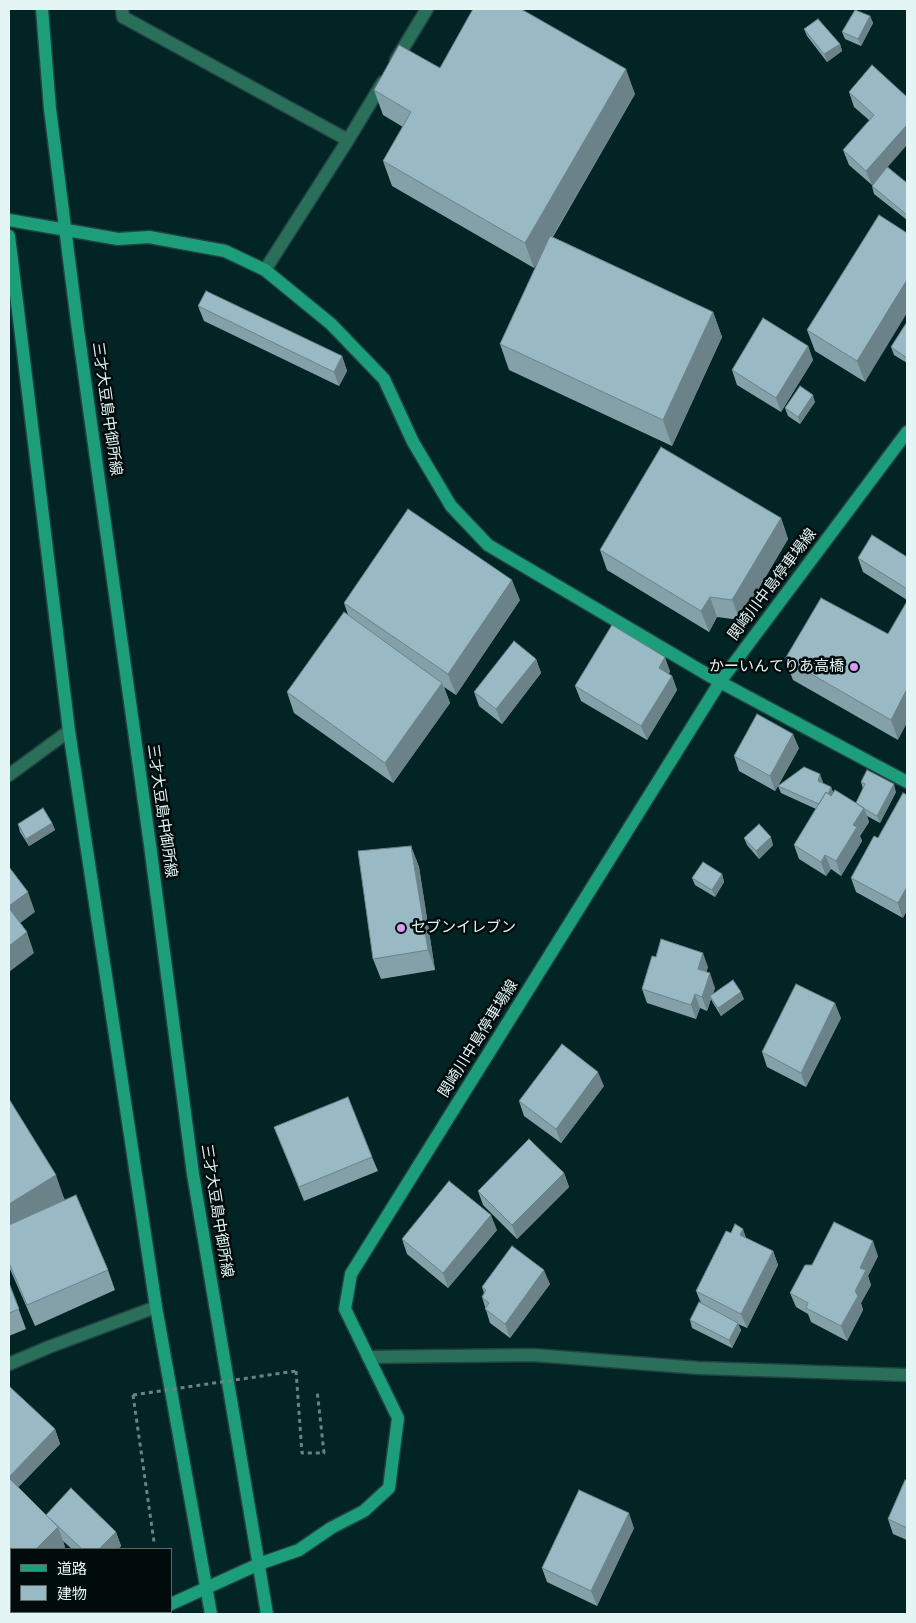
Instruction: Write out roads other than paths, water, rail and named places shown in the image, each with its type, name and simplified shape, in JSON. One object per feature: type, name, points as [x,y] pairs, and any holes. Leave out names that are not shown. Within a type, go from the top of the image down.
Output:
[{"type":"main road","name":"三才大豆島中御所線","points":[[42,9],[50,109],[193,1174],[267,1614]]},
{"type":"main road","points":[[9,220],[118,239],[149,237],[225,252],[265,270],[331,324],[384,379],[413,442],[451,506],[488,545],[720,682],[907,782]]},
{"type":"main road","points":[[9,236],[69,731],[156,1307],[211,1614]]},
{"type":"main road","name":"関崎川中島停車場線","points":[[172,1604],[259,1564],[299,1550],[331,1528],[364,1511],[389,1488],[398,1418],[345,1309],[351,1274],[720,682],[907,432]]},
{"type":"street","points":[[122,9],[123,17],[348,140]]},
{"type":"street","points":[[265,270],[348,140],[427,9]]},
{"type":"street","points":[[9,775],[69,731]]},
{"type":"street","points":[[9,1364],[156,1307]]},
{"type":"street","points":[[368,1357],[533,1355],[699,1368],[907,1375]]},
{"type":"place","name":"かーいんてりあ高橋","points":[[854,667]]},
{"type":"place","name":"セブンイレブン","points":[[401,928]]}]
